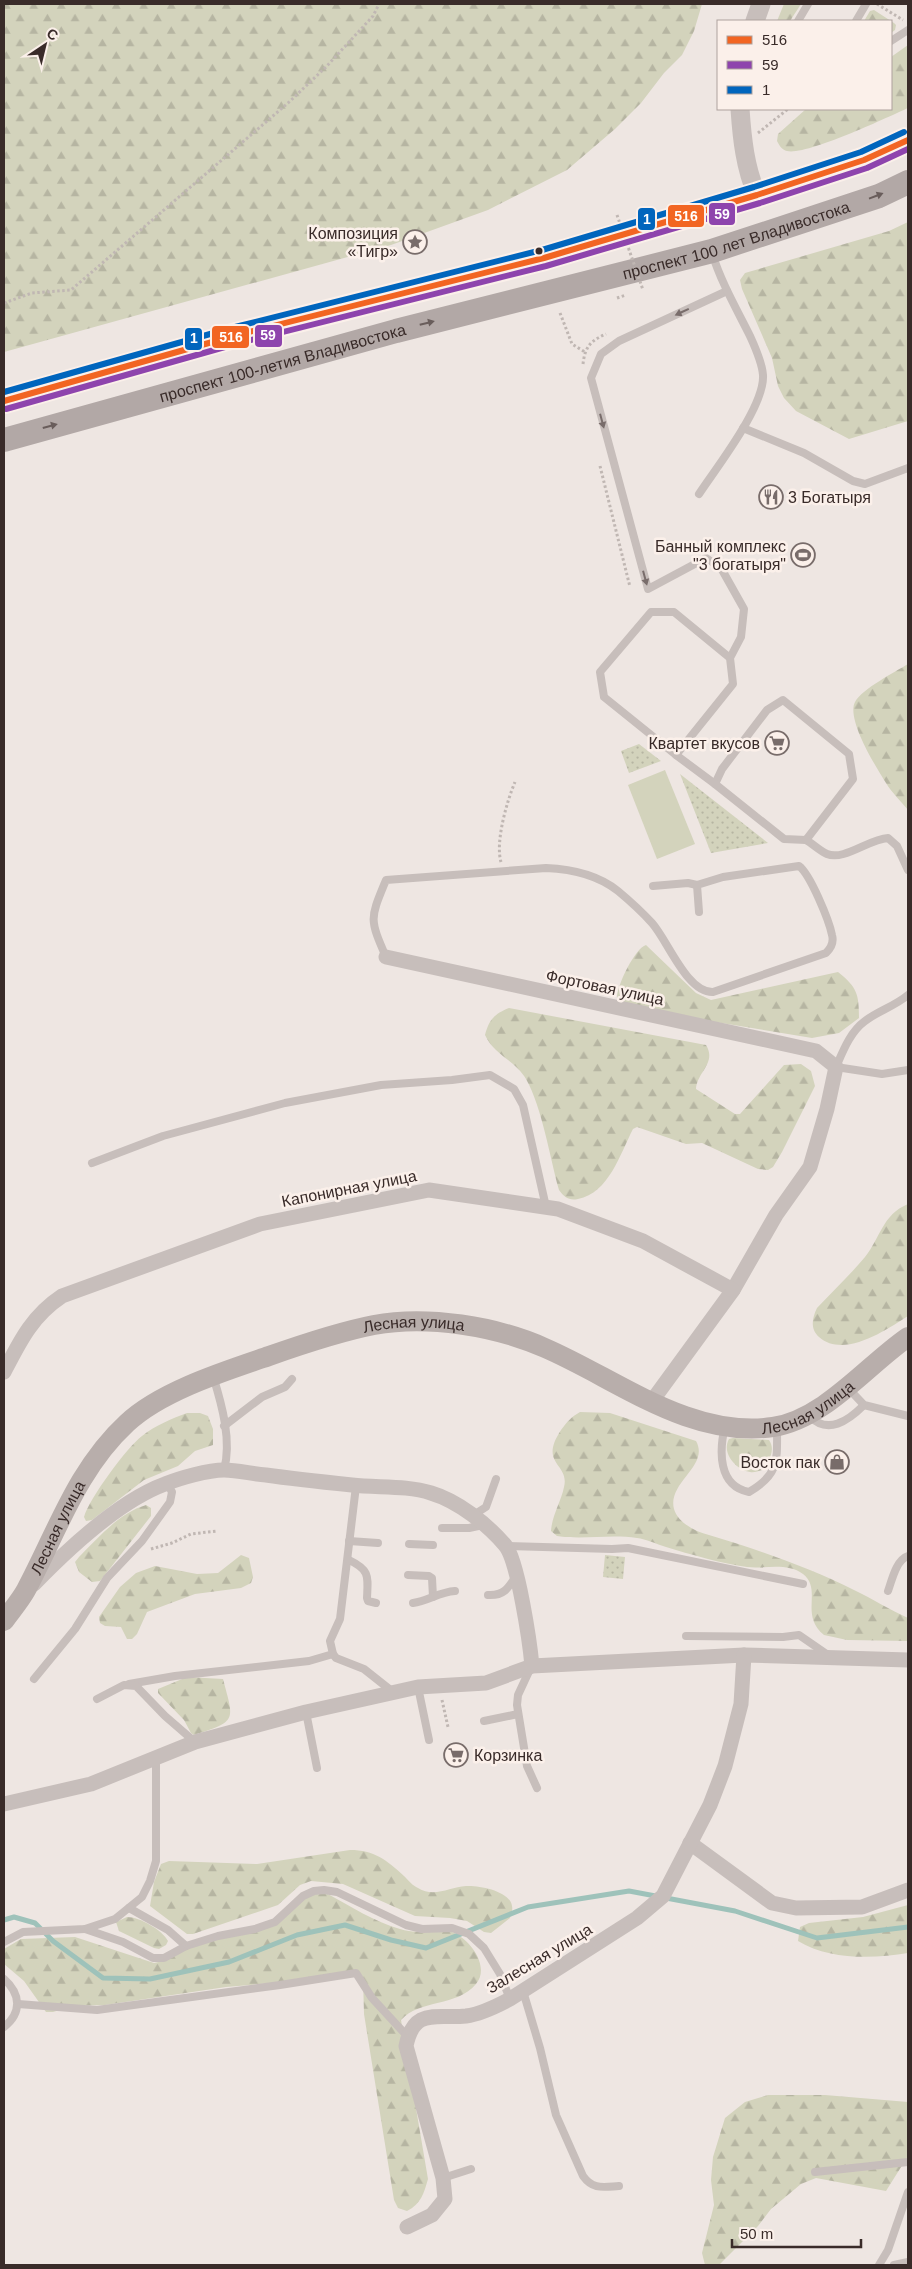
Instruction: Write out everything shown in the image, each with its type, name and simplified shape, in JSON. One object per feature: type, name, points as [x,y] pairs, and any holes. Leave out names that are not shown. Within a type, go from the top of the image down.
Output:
[{"type":"highway","points":[[4,401],[237,335],[544,258],[756,195],[864,160],[908,140]]},
{"type":"highway","name":"проспект 100 лет Владивостока","points":[[561,302],[879,196],[908,182]]},
{"type":"highway","name":"проспект 100-летия Владивостока","points":[[4,440],[396,331],[561,302]]},
{"type":"main road","name":"Лесная улица","points":[[4,1621],[25,1593],[79,1482],[107,1443],[129,1421],[156,1403],[213,1375],[303,1344],[376,1325],[427,1322],[480,1327],[511,1335],[544,1347],[652,1401],[702,1422],[754,1429],[777,1426],[808,1415],[847,1387],[908,1337]]},
{"type":"street","points":[[755,20],[761,4]]},
{"type":"street","points":[[740,110],[742,140],[751,183],[756,195]]},
{"type":"street","name":"Фортовая улица","points":[[386,957],[816,1051],[836,1067]]},
{"type":"street","points":[[652,1401],[733,1290],[776,1215],[810,1168],[827,1109],[836,1067]]},
{"type":"street","name":"Капонирная улица","points":[[4,1372],[34,1319],[62,1296],[260,1224],[429,1190],[558,1209],[643,1241],[733,1290]]},
{"type":"street","points":[[25,1593],[52,1565],[102,1523],[133,1500],[167,1483],[224,1470],[356,1486],[410,1489],[430,1493],[445,1499],[478,1521],[506,1546],[516,1576],[530,1644],[532,1666]]},
{"type":"street","points":[[4,1804],[91,1784],[196,1742],[306,1712],[418,1687],[486,1683],[532,1666],[744,1656],[908,1660]]},
{"type":"street","name":"Залесная улица","points":[[408,2037],[412,2025],[425,2017],[468,2016],[493,2008],[637,1918],[663,1896],[710,1805],[734,1733],[741,1704],[744,1656]]},
{"type":"street","points":[[690,1843],[772,1903],[796,1908],[862,1907],[908,1890]]},
{"type":"street","points":[[407,2227],[432,2215],[445,2199],[442,2178],[406,2046],[408,2037]]},
{"type":"lane","points":[[799,20],[808,4]]},
{"type":"lane","points":[[857,20],[866,4]]},
{"type":"lane","points":[[892,40],[908,30]]},
{"type":"lane","points":[[699,494],[743,428],[762,389],[763,376],[751,338],[727,291],[712,251]]},
{"type":"lane","points":[[676,755],[733,684],[730,658],[741,637],[744,609],[721,568],[706,558],[648,590],[591,378],[601,354],[619,340],[727,291]]},
{"type":"lane","points":[[743,428],[804,453],[852,481],[865,484],[908,468]]},
{"type":"lane","points":[[730,658],[674,612],[651,612],[600,672],[604,697],[784,839],[806,840],[827,854],[842,855],[877,838],[888,838],[897,846],[908,870]]},
{"type":"lane","points":[[715,784],[722,769],[767,710],[783,700],[849,754],[853,779],[806,840]]},
{"type":"lane","points":[[386,957],[372,926],[373,910],[386,880],[546,868],[566,869],[590,876],[617,890],[652,924],[692,982],[707,992],[713,992],[817,956],[831,948],[833,936],[814,886],[804,870],[798,866],[723,877],[697,885],[688,883],[653,886]]},
{"type":"lane","points":[[697,885],[699,912]]},
{"type":"lane","points":[[908,995],[898,1004],[864,1021],[848,1041],[836,1067],[882,1074],[908,1070]]},
{"type":"lane","points":[[92,1163],[163,1136],[285,1103],[381,1085],[452,1080],[490,1075],[514,1089],[523,1105],[546,1207]]},
{"type":"lane","points":[[213,1375],[222,1405],[227,1459],[224,1470]]},
{"type":"lane","points":[[224,1426],[262,1397],[285,1388],[292,1379]]},
{"type":"lane","points":[[847,1387],[864,1405],[908,1416]]},
{"type":"lane","points":[[808,1415],[815,1422],[832,1426],[852,1417],[864,1405]]},
{"type":"lane","points":[[725,1426],[721,1443],[725,1474],[741,1491],[749,1492],[765,1482],[775,1470],[778,1458],[777,1426]]},
{"type":"lane","points":[[442,1528],[469,1528],[478,1521],[486,1507],[496,1479]]},
{"type":"lane","points":[[34,1679],[75,1629],[107,1578],[133,1551],[170,1502],[172,1492],[167,1483]]},
{"type":"lane","points":[[356,1486],[349,1541],[349,1560],[340,1619],[330,1641],[333,1654],[341,1661],[364,1669],[393,1692]]},
{"type":"lane","points":[[349,1541],[378,1543]]},
{"type":"lane","points":[[409,1544],[433,1545]]},
{"type":"lane","points":[[506,1546],[628,1548],[803,1584]]},
{"type":"lane","points":[[888,1591],[898,1564],[904,1557],[908,1556]]},
{"type":"lane","points":[[349,1560],[362,1567],[367,1574],[368,1602],[376,1603]]},
{"type":"lane","points":[[367,1574],[377,1574]]},
{"type":"lane","points":[[408,1575],[429,1576],[432,1578],[433,1597]]},
{"type":"lane","points":[[488,1595],[498,1596],[504,1593],[516,1576]]},
{"type":"lane","points":[[413,1604],[438,1594],[455,1591]]},
{"type":"lane","points":[[686,1636],[783,1637],[798,1634],[834,1659]]},
{"type":"lane","points":[[97,1699],[129,1684],[184,1675],[309,1662],[333,1654]]},
{"type":"lane","points":[[532,1666],[518,1695],[518,1714],[527,1766],[537,1788]]},
{"type":"lane","points":[[129,1684],[136,1686],[164,1716],[196,1742]]},
{"type":"lane","points":[[418,1687],[429,1740]]},
{"type":"lane","points":[[306,1712],[317,1768]]},
{"type":"lane","points":[[484,1721],[518,1714]]},
{"type":"lane","points":[[4,1942],[23,1932],[85,1929],[115,1919],[142,1897],[156,1862],[156,1758]]},
{"type":"lane","points":[[85,1929],[123,1942],[153,1958],[164,1958],[186,1946],[218,1936],[255,1929],[275,1922],[303,1896],[324,1890],[336,1892],[406,1925],[422,1929],[452,1928],[469,1934],[484,1948],[516,1995],[540,2048],[556,2115],[583,2176],[588,2184],[597,2188],[619,2186]]},
{"type":"lane","points":[[129,1908],[168,1930],[186,1946]]},
{"type":"lane","points":[[18,2004],[97,2010],[280,1986],[356,1973],[372,1998],[408,2037]]},
{"type":"lane","points":[[4,1979],[15,1992],[18,2004],[16,2013],[4,2027]]},
{"type":"lane","points":[[816,2172],[908,2162]]},
{"type":"lane","points":[[442,2178],[471,2168]]},
{"type":"lane","points":[[879,2265],[888,2250],[908,2192]]},
{"type":"lane","points":[[894,2265],[908,2262]]},
{"type":"path","points":[[4,303],[32,293],[71,290],[288,103],[326,67],[366,23],[379,4]]},
{"type":"path","points":[[877,4],[908,23]]},
{"type":"path","points":[[754,136],[787,110]]},
{"type":"path","points":[[617,215],[643,290]]},
{"type":"path","points":[[561,302],[572,344],[585,352]]},
{"type":"path","points":[[583,373],[585,352],[588,344],[594,339],[611,332]]},
{"type":"path","points":[[598,458],[630,587]]},
{"type":"path","points":[[504,872],[500,858],[502,830],[505,810],[515,782]]},
{"type":"path","points":[[133,1551],[157,1549],[197,1532],[217,1531]]},
{"type":"path","points":[[439,1685],[448,1727]]},
{"type":"green space","points":[[4,4],[702,4],[694,31],[682,55],[664,73],[641,103],[615,129],[567,170],[488,210],[391,245],[4,352]]},
{"type":"green space","points":[[784,4],[801,4],[791,20],[777,20]]},
{"type":"green space","points":[[874,10],[889,20],[865,20],[870,11]]},
{"type":"green space","points":[[892,22],[896,25],[895,30],[892,32]]},
{"type":"green space","points":[[908,45],[908,108],[847,135],[811,148],[787,151],[781,147],[777,141],[778,134],[805,110],[892,110],[892,56]]},
{"type":"green space","points":[[908,222],[908,421],[849,439],[796,411],[784,398],[778,386],[772,358],[742,289],[740,280],[745,273],[889,231]]},
{"type":"green space","points":[[908,664],[908,810],[888,787],[869,755],[858,731],[853,710],[855,702],[864,692]]},
{"type":"green space","points":[[639,744],[661,761],[629,773],[621,751]]},
{"type":"green space","points":[[665,770],[695,844],[657,859],[628,785]]},
{"type":"green space","points":[[680,774],[768,843],[711,853]]},
{"type":"green space","points":[[646,945],[696,993],[711,1000],[838,972],[856,992],[859,1018],[839,1033],[812,1038],[655,1012],[619,1002],[617,999],[618,993],[627,969],[637,953]]},
{"type":"green space","points":[[509,1008],[706,1045],[709,1051],[708,1062],[697,1083],[696,1089],[735,1114],[740,1114],[784,1065],[801,1064],[811,1071],[815,1086],[782,1152],[773,1167],[768,1170],[758,1169],[702,1143],[686,1144],[637,1127],[633,1129],[606,1181],[589,1195],[578,1199],[569,1199],[559,1190],[532,1090],[521,1072],[494,1048],[485,1035],[488,1025],[493,1018]]},
{"type":"green space","points":[[908,1204],[908,1316],[877,1335],[852,1344],[840,1345],[829,1343],[819,1337],[813,1327],[817,1308],[865,1257],[887,1220]]},
{"type":"green space","points":[[580,1412],[610,1413],[696,1441],[699,1450],[697,1458],[676,1490],[674,1499],[674,1509],[683,1523],[699,1532],[801,1566],[861,1593],[908,1618],[908,1641],[847,1640],[824,1635],[813,1619],[809,1580],[797,1570],[783,1567],[747,1567],[727,1564],[637,1538],[557,1536],[551,1531],[563,1493],[565,1479],[553,1457],[553,1450],[561,1430],[569,1420]]},
{"type":"green space","points":[[187,1413],[200,1413],[208,1416],[213,1429],[213,1445],[195,1451],[178,1466],[144,1480],[92,1520],[86,1521],[84,1517],[93,1498],[118,1462],[135,1442],[158,1425]]},
{"type":"green space","points":[[729,1439],[769,1440],[772,1452],[762,1470],[754,1472],[745,1471],[731,1460],[728,1455],[727,1444]]},
{"type":"green space","points":[[146,1505],[151,1508],[151,1516],[100,1581],[92,1582],[79,1572],[75,1562],[94,1542],[118,1520]]},
{"type":"green space","points":[[241,1555],[249,1558],[253,1577],[251,1583],[241,1588],[195,1594],[147,1612],[137,1634],[132,1639],[127,1639],[121,1627],[105,1626],[100,1623],[99,1617],[120,1587],[136,1573],[155,1566],[197,1574],[218,1573]]},
{"type":"green space","points":[[605,1555],[625,1557],[623,1579],[603,1577]]},
{"type":"green space","points":[[187,1677],[223,1679],[230,1711],[229,1718],[225,1722],[194,1735],[184,1720],[158,1693],[158,1689]]},
{"type":"green space","points":[[359,1850],[380,1857],[392,1865],[414,1886],[424,1891],[436,1892],[472,1886],[493,1890],[506,1896],[510,1901],[512,1909],[510,1918],[491,1933],[484,1932],[467,1921],[415,1916],[343,1884],[311,1881],[300,1885],[278,1905],[193,1934],[187,1934],[150,1906],[154,1882],[161,1864],[169,1861],[257,1864]]},
{"type":"green space","points":[[315,1893],[328,1894],[372,1918],[406,1931],[445,1930],[453,1932],[468,1943],[479,1959],[480,1976],[476,1984],[468,1991],[449,2000],[418,2009],[409,2013],[401,2020],[428,2179],[419,2201],[407,2211],[398,2208],[394,2200],[364,2014],[363,1977],[358,1971],[296,1981],[226,1987],[105,2005],[73,2006],[53,2012],[46,2012],[24,1981],[4,1964],[4,1949],[21,1939],[75,1937],[154,1963],[167,1960],[186,1948],[212,1939],[262,1930],[295,1904]]},
{"type":"green space","points":[[908,1905],[908,1953],[866,1957],[837,1955],[823,1952],[798,1941],[800,1927],[809,1923],[863,1917]]},
{"type":"green space","points":[[127,1917],[138,1919],[156,1929],[168,1941],[166,1945],[159,1949],[154,1948],[119,1931],[116,1922]]},
{"type":"green space","points":[[768,2095],[825,2095],[908,2102],[908,2156],[886,2191],[816,2178],[801,2184],[771,2209],[758,2226],[719,2265],[705,2265],[702,2253],[714,2205],[711,2180],[713,2157],[725,2118],[745,2102]]},
{"type":"waterway","points":[[4,1920],[14,1917],[35,1923],[53,1941],[103,1978],[150,1979],[229,1962],[297,1935],[345,1925],[391,1940],[426,1948],[528,1907],[629,1891],[735,1911],[817,1938],[908,1927]]},
{"type":"transit line","name":"1","points":[[4,392],[235,327],[542,250],[754,187],[861,152],[904,132]]},
{"type":"transit line","name":"516","points":[[4,401],[237,335],[544,258],[757,195],[864,160],[908,140]]},
{"type":"transit line","name":"59","points":[[6,409],[239,343],[546,266],[760,203],[867,168],[908,149]]},
{"type":"place","name":"Композиция «Тигр»","points":[[415,242]]},
{"type":"place","name":"3 Богатыря","points":[[771,497]]},
{"type":"place","name":"Банный комплекс \"3 богатыря\"","points":[[803,555]]},
{"type":"place","name":"Квартет вкусов","points":[[777,743]]},
{"type":"place","name":"Восток пак","points":[[837,1462]]},
{"type":"place","name":"Корзинка","points":[[456,1755]]}]
